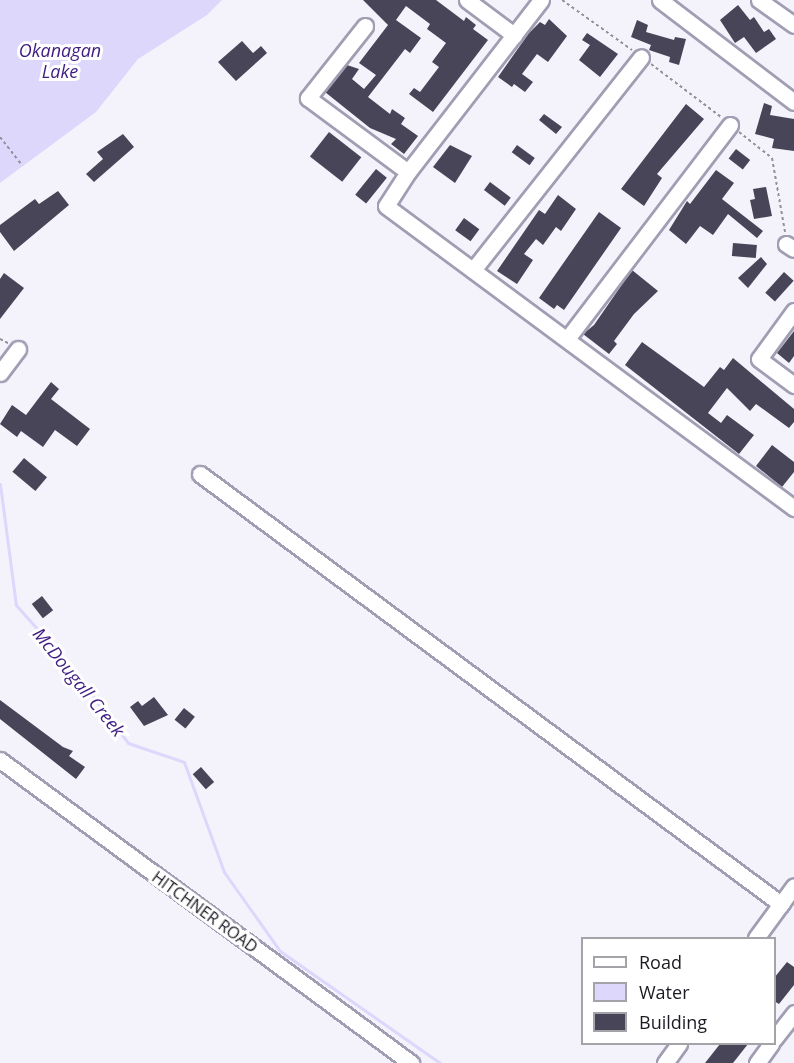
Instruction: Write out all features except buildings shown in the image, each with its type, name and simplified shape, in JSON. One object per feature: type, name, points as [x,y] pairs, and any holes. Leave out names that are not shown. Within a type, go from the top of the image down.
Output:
[{"type":"street","points":[[467,0],[514,35]]},
{"type":"street","points":[[541,0],[408,172],[386,206],[794,508]]},
{"type":"street","points":[[660,0],[794,102]]},
{"type":"street","points":[[759,0],[794,25]]},
{"type":"street","points":[[365,26],[308,98],[408,172]]},
{"type":"street","points":[[473,270],[641,57]]},
{"type":"street","points":[[567,339],[730,125]]},
{"type":"street","points":[[794,311],[759,358],[794,385]]},
{"type":"street","points":[[0,373],[18,349]]},
{"type":"street","points":[[200,474],[781,904]]},
{"type":"street","name":"HITCHNER ROAD","points":[[0,760],[411,1063]]},
{"type":"street","points":[[757,937],[794,886]]},
{"type":"street","points":[[776,1036],[794,1012]]},
{"type":"street","points":[[665,1063],[678,1045]]},
{"type":"street","points":[[757,1063],[770,1045]]},
{"type":"path","points":[[562,0],[641,57],[772,158],[790,246]]},
{"type":"path","points":[[0,137],[22,165]]},
{"type":"water","name":"Okanagan Lake","points":[[0,0],[222,0],[207,15],[138,59],[96,112],[0,183]]},
{"type":"waterway","name":"McDougall Creek","points":[[0,484],[16,605],[71,667],[128,743],[184,762],[224,872],[280,951],[440,1063]]}]
